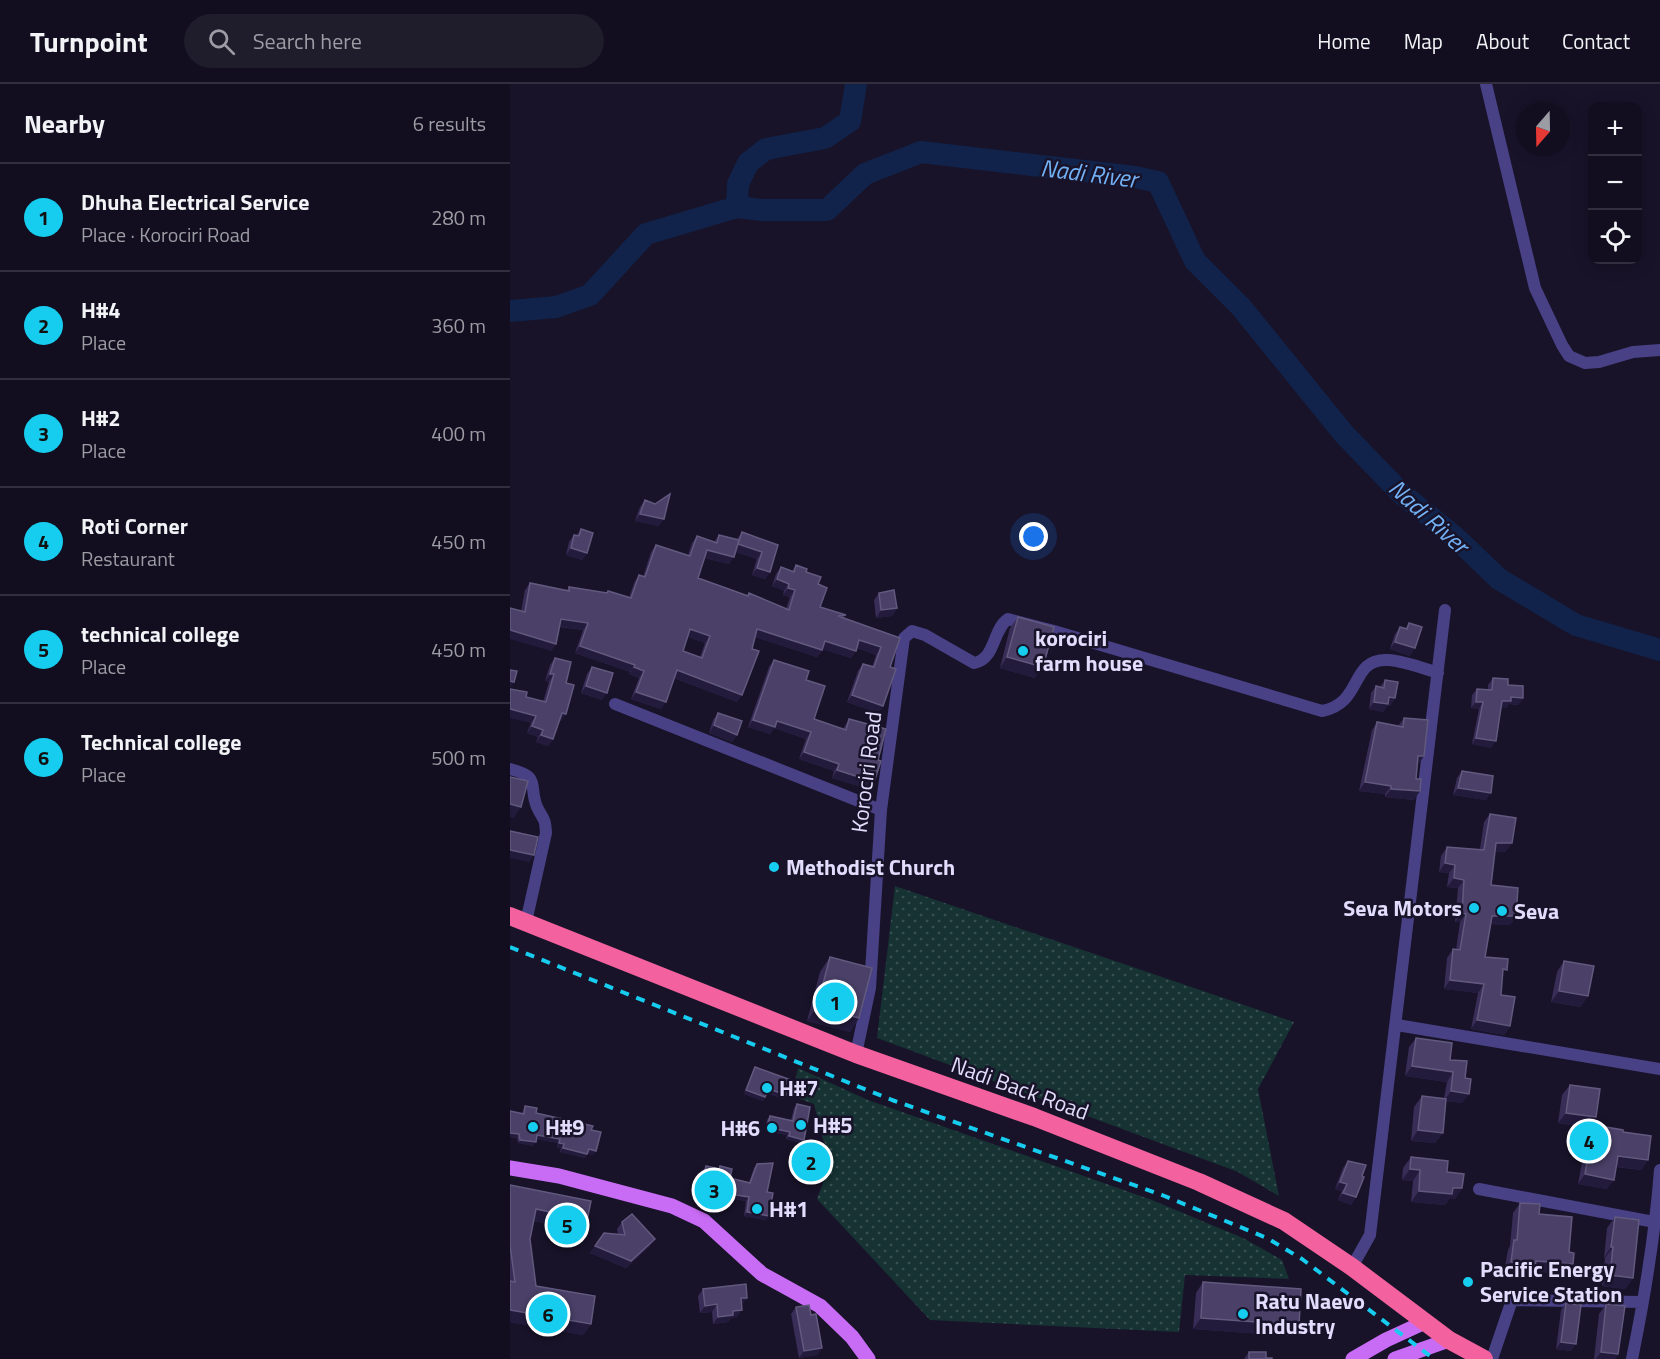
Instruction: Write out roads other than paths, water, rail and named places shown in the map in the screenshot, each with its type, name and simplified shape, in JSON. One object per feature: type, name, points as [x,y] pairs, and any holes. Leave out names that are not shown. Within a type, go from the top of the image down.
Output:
[{"type":"highway","name":"Nadi Back Road","points":[[518,919],[855,1054],[1034,1118],[1199,1182],[1284,1221],[1352,1267],[1449,1340],[1484,1359]]},
{"type":"main road","points":[[510,1168],[559,1176],[672,1206],[704,1221],[762,1274],[820,1306],[852,1337],[868,1359]]},
{"type":"main road","points":[[1353,1359],[1386,1340],[1425,1322]]},
{"type":"main road","points":[[1395,1359],[1449,1340]]},
{"type":"street","points":[[1486,84],[1535,288],[1569,356],[1585,363],[1599,362],[1633,351],[1660,350]]},
{"type":"street","points":[[1352,1267],[1370,1235],[1445,610]]},
{"type":"street","name":"Korociri Road","points":[[855,1054],[870,987],[881,810],[904,638],[912,631],[926,635],[974,663],[980,662],[987,655],[1000,627],[1008,619],[1322,711],[1340,705],[1348,698],[1360,674],[1368,665],[1376,661],[1389,660],[1438,674]]},
{"type":"street","points":[[615,704],[881,810]]},
{"type":"street","points":[[510,770],[524,772],[532,780],[537,806],[545,819],[546,833],[518,919]]},
{"type":"street","points":[[1396,1024],[1660,1069]]},
{"type":"street","points":[[1632,1359],[1658,1222],[1660,1170]]},
{"type":"street","points":[[1479,1189],[1658,1222]]},
{"type":"street","points":[[1492,1359],[1512,1300],[1643,1302]]},
{"type":"waterway","points":[[737,207],[738,184],[748,163],[766,149],[825,138],[850,121],[856,84]]},
{"type":"waterway","name":"Nadi River","points":[[510,311],[556,307],[590,295],[646,234],[737,207],[762,210],[827,210],[865,174],[921,152],[1135,177],[1158,182],[1195,261],[1241,307],[1344,434],[1402,494],[1455,537],[1499,579],[1576,625],[1660,650]]},
{"type":"railway","points":[[510,947],[892,1100],[1162,1195],[1267,1238],[1302,1259],[1434,1359]]},
{"type":"place","name":"korociri farm house","points":[[1023,651]]},
{"type":"place","name":"Methodist Church","points":[[774,867]]},
{"type":"place","name":"Seva Motors","points":[[1474,908]]},
{"type":"place","name":"Seva","points":[[1502,911]]},
{"type":"place","name":"Dhuha Electrical Service","points":[[835,1002]]},
{"type":"place","name":"H#7","points":[[767,1088]]},
{"type":"place","name":"H#5","points":[[801,1125]]},
{"type":"place","name":"H#9","points":[[533,1127]]},
{"type":"place","name":"H#6","points":[[772,1128]]},
{"type":"place","name":"Roti Corner","points":[[1589,1141]]},
{"type":"place","name":"H#4","points":[[811,1162]]},
{"type":"place","name":"H#2","points":[[714,1190]]},
{"type":"place","name":"H#1","points":[[757,1209]]},
{"type":"place","name":"technical college","points":[[567,1225]]},
{"type":"place","name":"Pacific Energy Service Station","points":[[1468,1282]]},
{"type":"place","name":"Technical college","points":[[548,1314]]},
{"type":"place","name":"Ratu Naevo Industry","points":[[1243,1314]]}]
